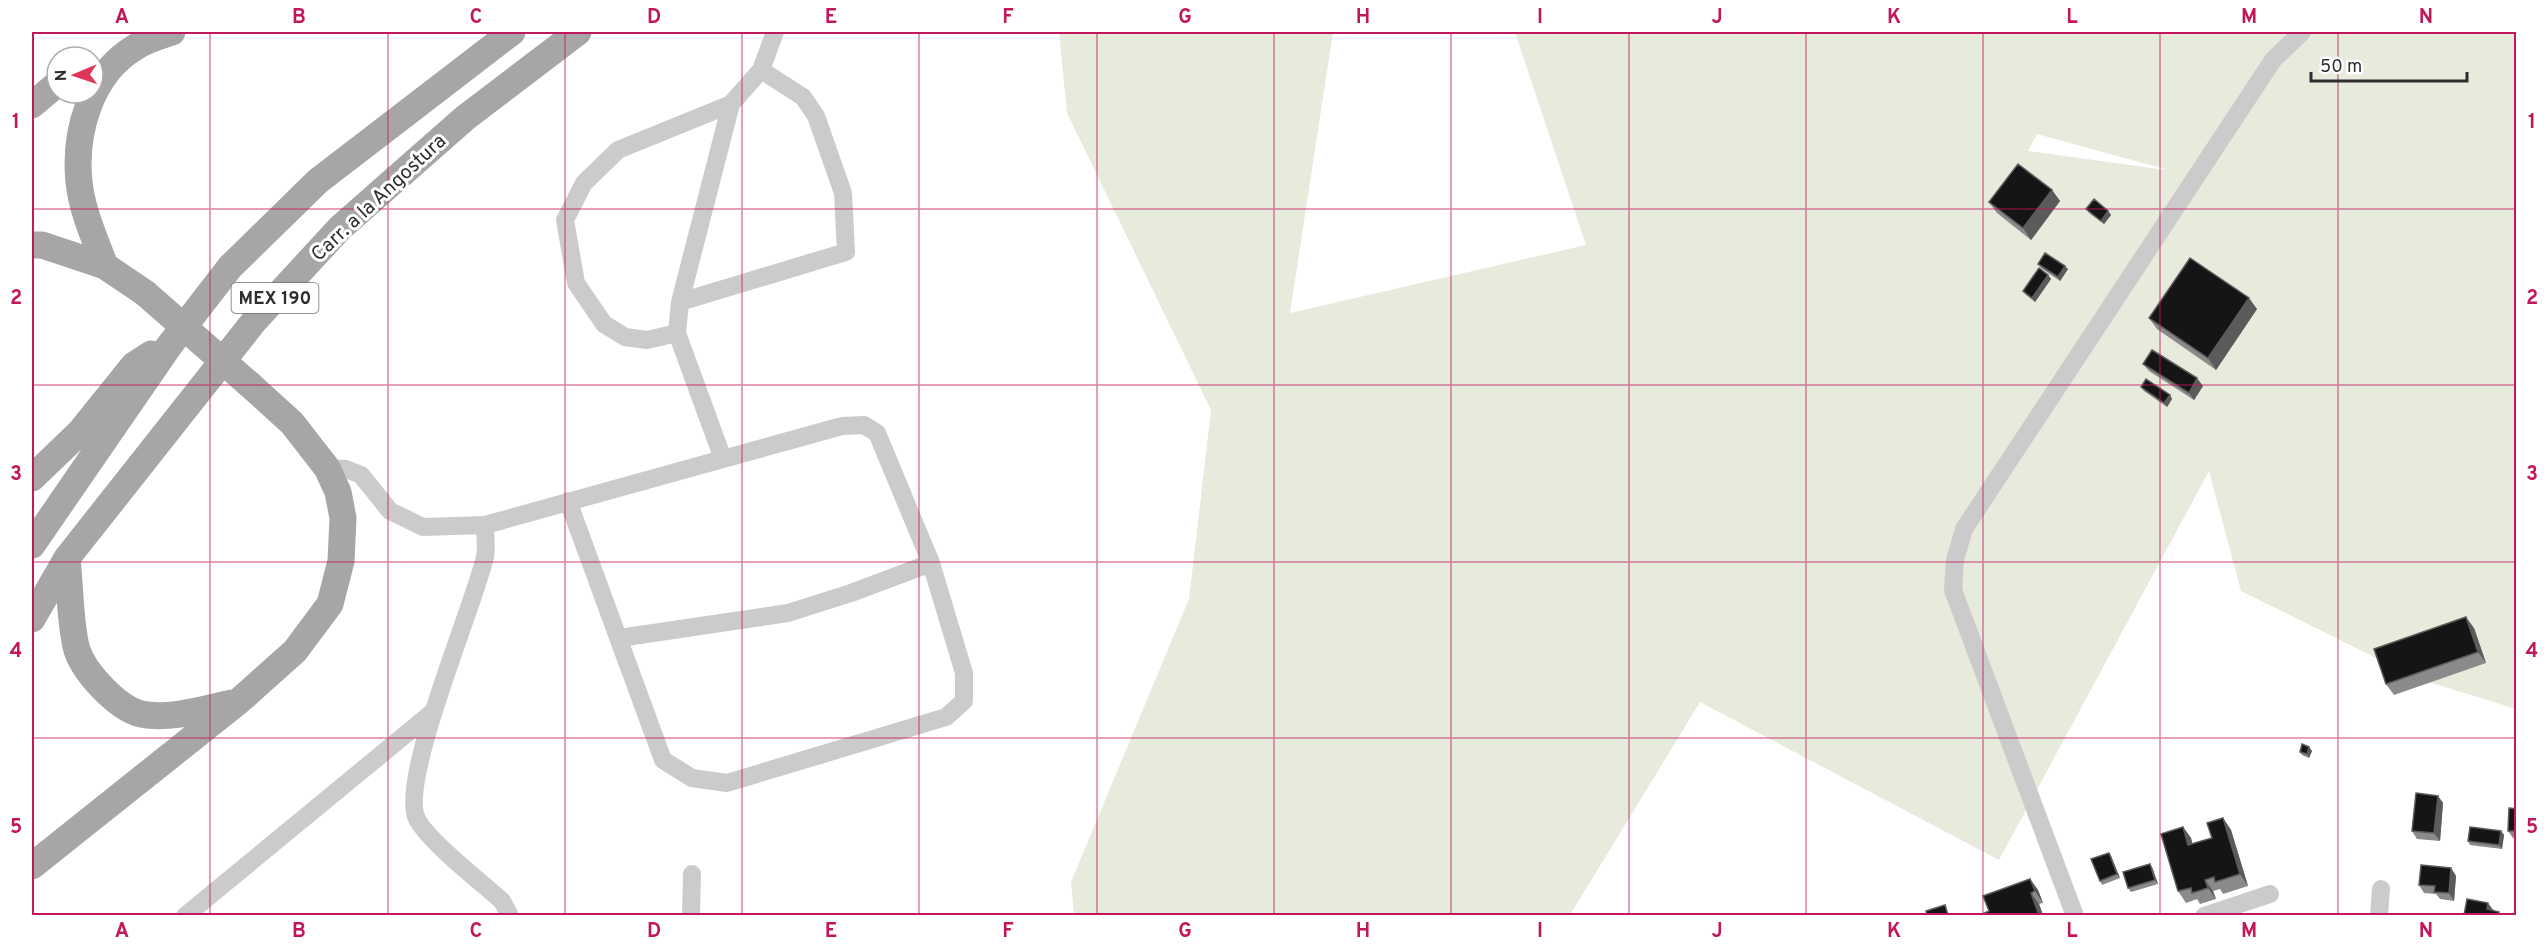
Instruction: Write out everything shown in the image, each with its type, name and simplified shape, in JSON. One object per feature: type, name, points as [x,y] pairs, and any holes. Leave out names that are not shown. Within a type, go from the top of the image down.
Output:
[{"type":"main road","points":[[105,56],[134,48],[172,32]]},
{"type":"main road","name":"MEX 190","points":[[32,545],[169,346],[230,267],[318,181],[512,32]]},
{"type":"main road","name":"Carr. a la Angostura","points":[[32,620],[67,558],[255,320],[340,228],[465,118],[578,32]]},
{"type":"main road","points":[[105,266],[85,211],[79,183],[81,126],[91,101],[110,68],[134,48]]},
{"type":"main road","points":[[32,105],[45,94]]},
{"type":"main road","points":[[32,245],[42,245],[105,266],[145,293],[249,384],[292,423],[327,468],[338,492],[343,518],[341,561],[330,604],[295,651],[239,701],[32,866]]},
{"type":"main road","points":[[32,478],[80,432],[134,365],[148,355],[169,346]]},
{"type":"main road","points":[[67,558],[77,650],[88,671],[113,698],[140,714],[177,714],[239,701]]},
{"type":"street","points":[[677,333],[647,340],[625,337],[604,324],[576,283],[565,220],[584,183],[618,150],[731,104],[761,70],[774,32]]},
{"type":"street","points":[[2075,915],[1953,590],[1954,560],[1964,529],[2273,60],[2302,32]]},
{"type":"street","points":[[680,303],[846,252],[843,193],[816,116],[803,97],[761,70]]},
{"type":"street","points":[[723,459],[677,333],[680,303],[731,104]]},
{"type":"street","points":[[327,468],[346,469],[361,475],[390,511],[423,527],[485,525],[568,501],[842,426],[864,425],[877,433],[931,563],[964,673],[964,701],[946,717],[727,783],[692,778],[663,760],[568,501]]},
{"type":"street","points":[[485,525],[486,554],[434,711],[412,795],[416,818],[429,835],[502,901],[510,915]]},
{"type":"street","points":[[619,638],[788,613],[851,593],[931,563]]},
{"type":"street","points":[[185,915],[434,711]]},
{"type":"street","points":[[691,915],[692,874]]},
{"type":"street","points":[[2379,915],[2381,889]]},
{"type":"street","points":[[2204,915],[2270,894]]},
{"type":"shaded area","points":[[1059,32],[1333,32],[1290,313],[1586,245],[1515,32],[2516,32],[2516,709],[2416,678],[2241,591],[2209,471],[1999,860],[1700,702],[1570,915],[1074,915],[1071,882],[1189,599],[1211,410],[1067,113]],"holes":[[[2037,134],[2166,170],[2028,151]]]},
{"type":"building","points":[[2018,164],[2052,190],[2023,228],[1989,202]]},
{"type":"building","points":[[2094,199],[2108,211],[2101,221],[2086,209]]},
{"type":"building","points":[[2045,253],[2065,266],[2058,277],[2038,264]]},
{"type":"building","points":[[2190,258],[2249,298],[2208,358],[2149,318]]},
{"type":"building","points":[[2039,268],[2048,275],[2032,298],[2023,291]]},
{"type":"building","points":[[2152,350],[2197,378],[2189,393],[2143,364]]},
{"type":"building","points":[[2146,379],[2170,395],[2164,403],[2141,387]]},
{"type":"building","points":[[2466,617],[2478,652],[2386,684],[2374,649]]},
{"type":"building","points":[[2302,744],[2309,747],[2307,754],[2300,752]]},
{"type":"building","points":[[2416,793],[2438,796],[2434,833],[2412,831]]},
{"type":"building","points":[[2509,808],[2517,809],[2517,831],[2508,831]]},
{"type":"building","points":[[2223,818],[2240,874],[2215,882],[2214,877],[2205,880],[2208,888],[2192,893],[2191,888],[2178,891],[2161,834],[2183,827],[2188,845],[2212,838],[2207,823]]},
{"type":"building","points":[[2470,827],[2501,831],[2499,845],[2468,841]]},
{"type":"building","points":[[2109,853],[2117,874],[2100,881],[2091,859]]},
{"type":"building","points":[[2150,864],[2155,880],[2128,888],[2123,872]]},
{"type":"building","points":[[2421,865],[2451,868],[2449,893],[2434,892],[2435,886],[2419,885]]},
{"type":"building","points":[[2030,879],[2035,891],[2031,893],[2039,915],[1980,915],[1989,911],[1983,896]]},
{"type":"building","points":[[2467,899],[2488,903],[2487,909],[2499,912],[2498,915],[2464,915]]},
{"type":"building","points":[[1945,905],[1948,915],[1927,915],[1926,911]]}]
